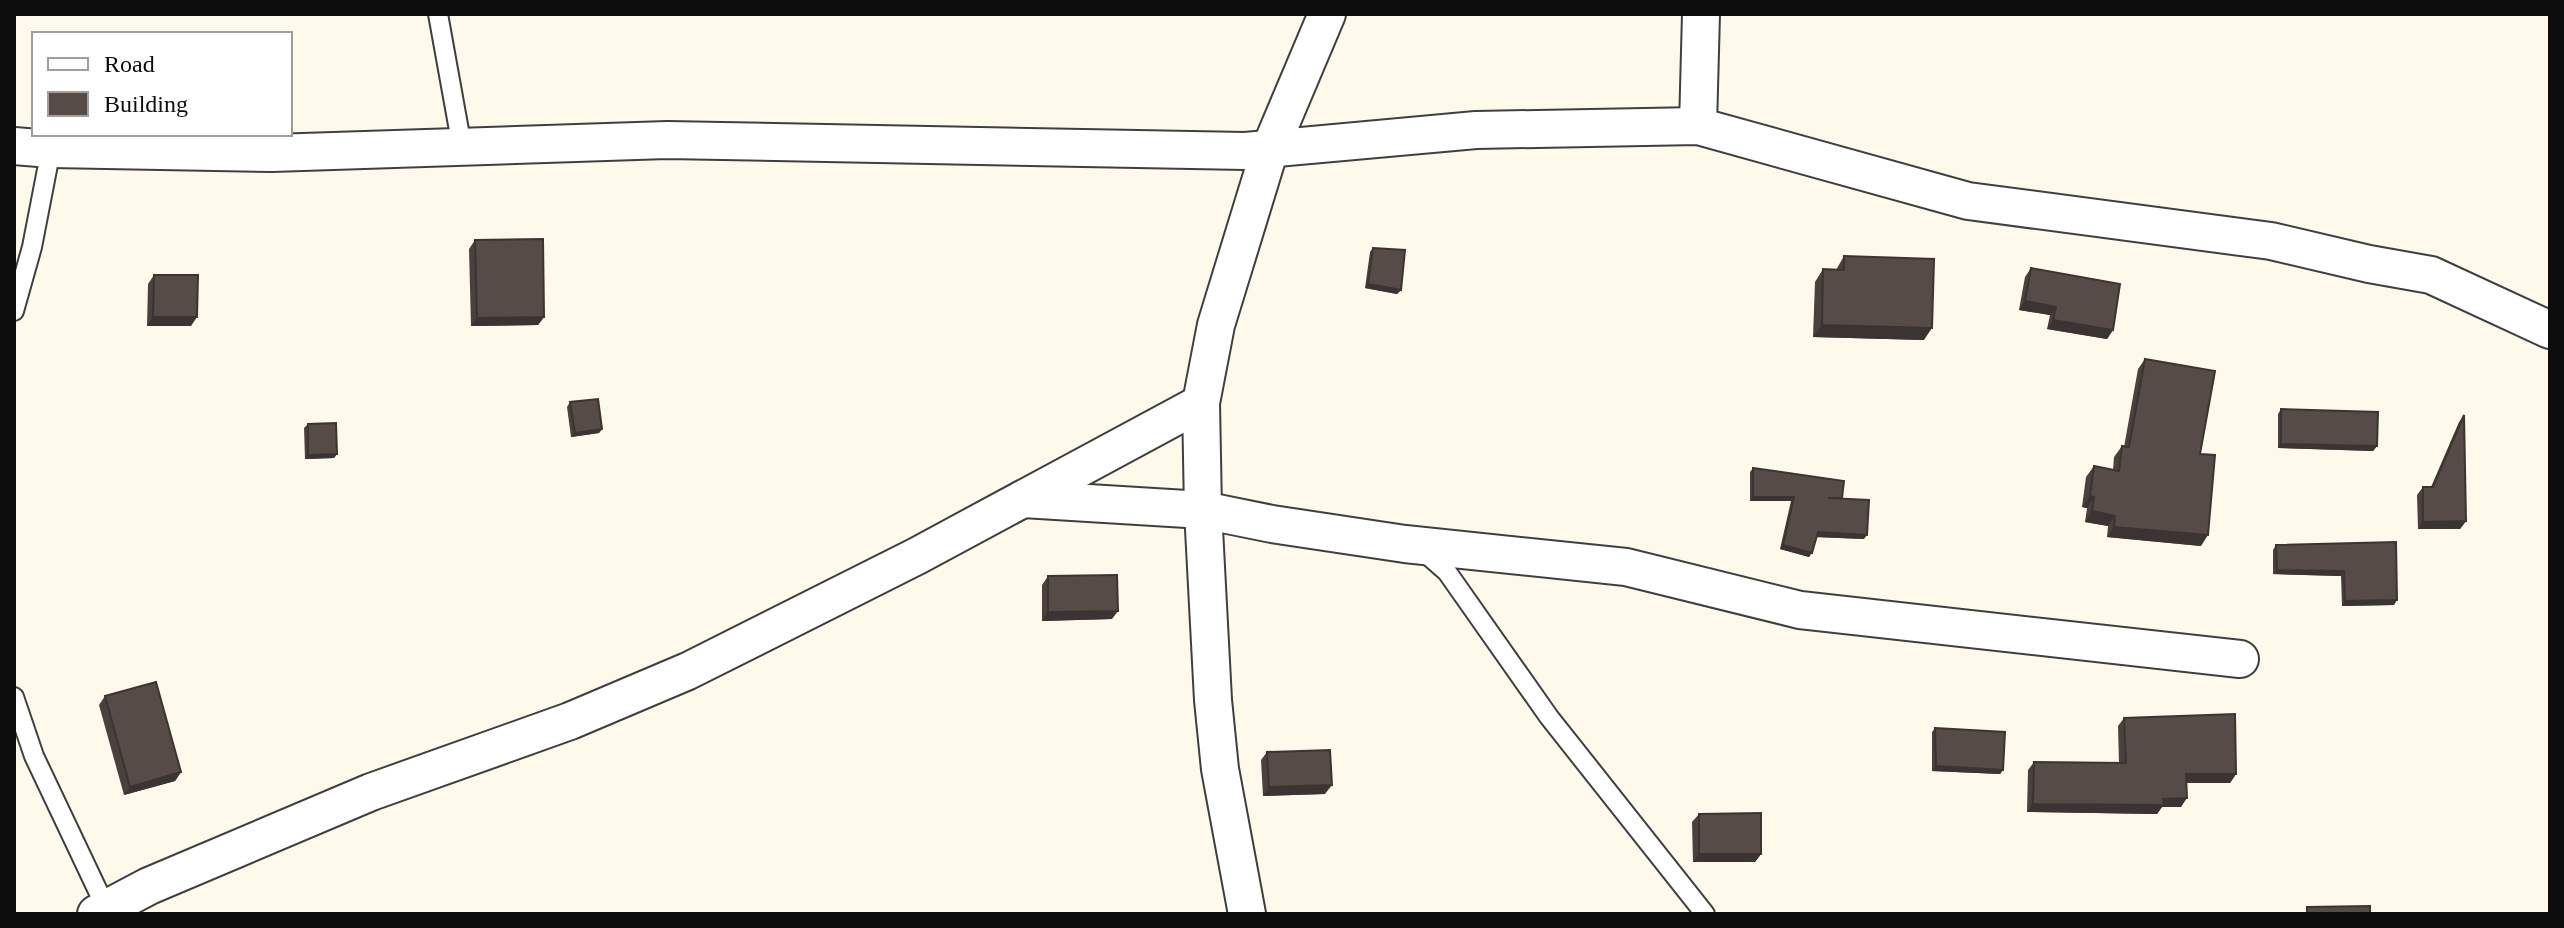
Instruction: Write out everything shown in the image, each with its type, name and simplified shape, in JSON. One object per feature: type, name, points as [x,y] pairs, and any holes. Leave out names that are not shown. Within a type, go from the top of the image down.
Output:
[{"type":"street","points":[[1247,914],[1216,732],[1203,510],[1201,403],[1216,325],[1270,149],[1327,14]]},
{"type":"street","points":[[1698,126],[1701,14]]},
{"type":"street","points":[[14,146],[272,153],[667,140],[1007,148],[1270,149],[1476,130],[1698,126],[1968,201],[2271,241],[2431,275],[2550,330]]},
{"type":"street","points":[[101,911],[149,886],[371,792],[570,721],[688,671],[917,556],[1201,403]]},
{"type":"street","points":[[1023,499],[1203,510],[1405,544],[1626,567],[1800,610],[2240,659]]},
{"type":"lane","points":[[438,14],[462,147]]},
{"type":"lane","points":[[14,311],[32,247],[51,149]]},
{"type":"lane","points":[[1405,544],[1428,554],[1447,572],[1549,717],[1705,914]]},
{"type":"lane","points":[[14,697],[34,756],[101,911]]},
{"type":"building","points":[[543,239],[544,317],[477,318],[475,240]]},
{"type":"building","points":[[1373,248],[1405,250],[1401,290],[1368,284]]},
{"type":"building","points":[[1844,256],[1934,259],[1932,328],[1822,325],[1823,269],[1844,270]]},
{"type":"building","points":[[2031,268],[2120,284],[2113,330],[2053,320],[2056,307],[2025,301]]},
{"type":"building","points":[[154,275],[198,275],[197,317],[153,317]]},
{"type":"building","points":[[2145,359],[2215,371],[2200,454],[2215,455],[2208,535],[2114,527],[2115,516],[2092,511],[2094,497],[2090,496],[2094,466],[2119,471],[2122,446],[2129,447]]},
{"type":"building","points":[[598,399],[602,429],[575,433],[570,402]]},
{"type":"building","points":[[2281,409],[2378,412],[2377,446],[2281,444]]},
{"type":"building","points":[[2464,415],[2466,521],[2423,522],[2423,487],[2433,487]]},
{"type":"building","points":[[336,423],[337,454],[308,455],[308,424]]},
{"type":"building","points":[[1753,468],[1844,481],[1842,498],[1828,498],[1869,500],[1867,535],[1818,532],[1812,553],[1783,545],[1794,497],[1753,497]]},
{"type":"building","points":[[2396,542],[2397,600],[2345,601],[2344,571],[2277,570],[2276,545]]},
{"type":"building","points":[[1117,575],[1118,611],[1048,612],[1048,576]]},
{"type":"building","points":[[156,682],[181,772],[130,787],[105,696]]},
{"type":"building","points":[[2235,714],[2236,774],[2186,774],[2187,798],[2163,799],[2164,805],[2033,804],[2034,762],[2126,763],[2124,718]]},
{"type":"building","points":[[1935,728],[2005,732],[2003,770],[1936,766]]},
{"type":"building","points":[[1330,750],[1332,785],[1269,787],[1267,752]]},
{"type":"building","points":[[1761,813],[1761,854],[1699,854],[1699,814]]},
{"type":"building","points":[[2370,906],[2370,914],[2307,914],[2307,907]]}]
